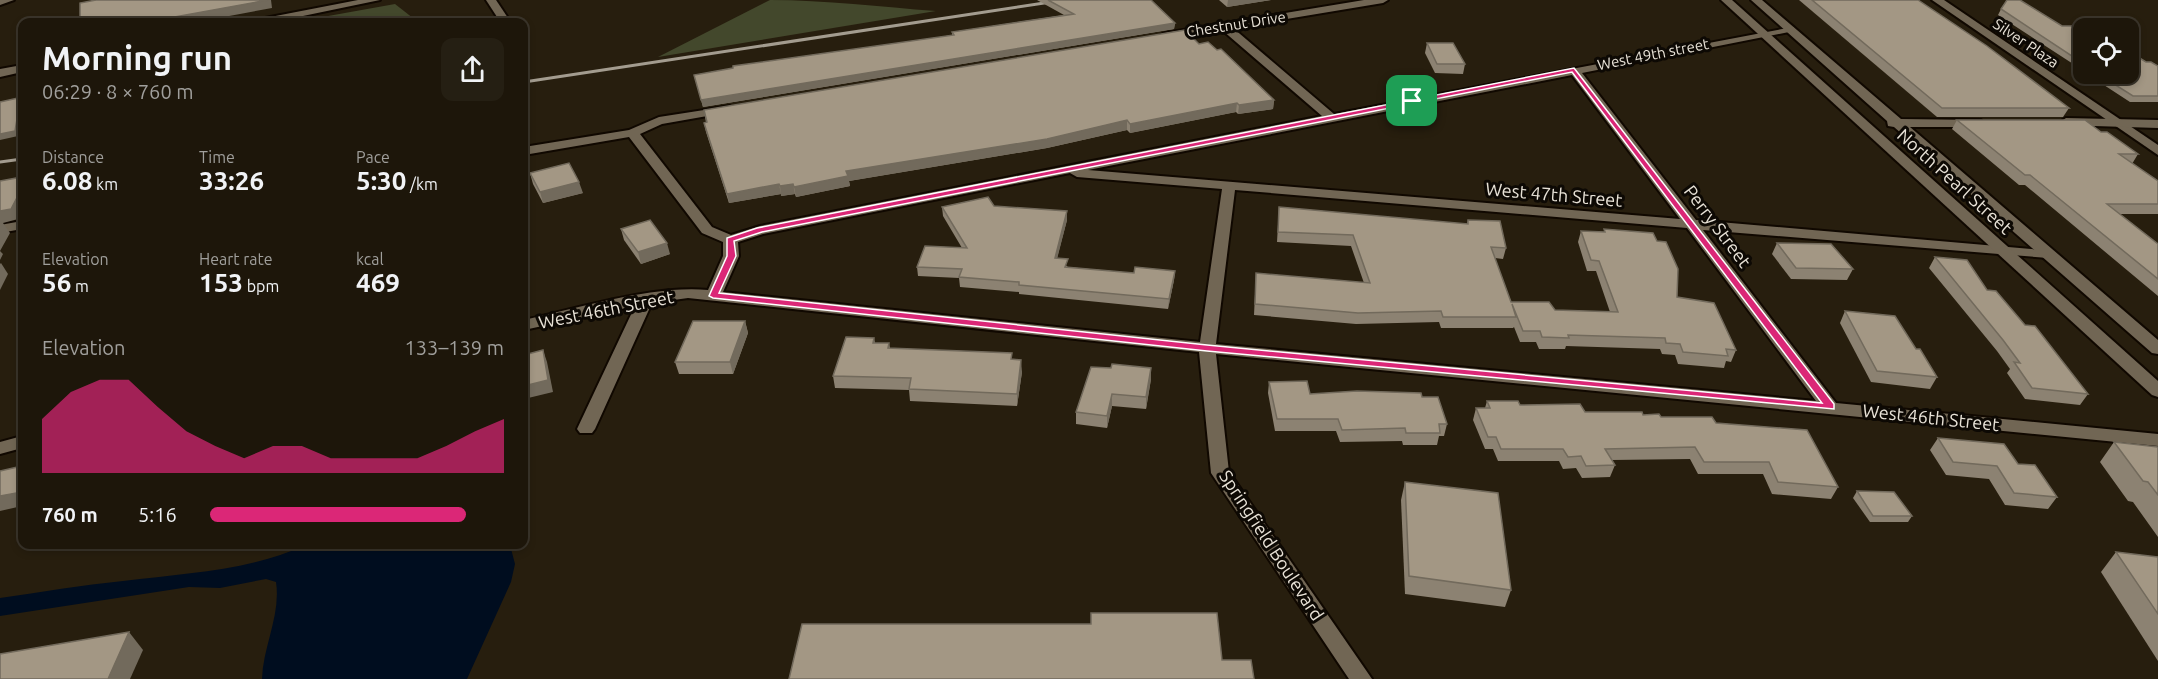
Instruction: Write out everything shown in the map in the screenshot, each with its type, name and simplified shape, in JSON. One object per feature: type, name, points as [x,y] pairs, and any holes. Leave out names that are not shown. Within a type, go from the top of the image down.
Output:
[{"type":"street","points":[[0,2],[9,0]]},
{"type":"street","points":[[281,18],[375,0]]},
{"type":"street","points":[[491,0],[503,18]]},
{"type":"street","name":"Chestnut Drive","points":[[1154,38],[1383,0]]},
{"type":"street","name":"North Pearl Street","points":[[1726,0],[2158,391]]},
{"type":"street","name":"North Pearl Street","points":[[1756,0],[2158,349]]},
{"type":"street","name":"Silver Plaza","points":[[1937,0],[2158,151]]},
{"type":"street","points":[[1224,26],[1330,117]]},
{"type":"street","name":"West 49th street","points":[[730,240],[760,230],[1789,29]]},
{"type":"street","points":[[0,73],[18,70]]},
{"type":"street","name":"Perry Street","points":[[1574,70],[1830,407]]},
{"type":"street","points":[[528,151],[632,133],[659,121],[741,107]]},
{"type":"street","points":[[1862,123],[1992,122]]},
{"type":"street","points":[[2050,122],[2158,124]]},
{"type":"street","points":[[632,133],[707,230],[730,240],[731,256],[713,296]]},
{"type":"street","name":"West 47th Street","points":[[1057,171],[2048,254]]},
{"type":"street","name":"Springfield Boulevard","points":[[1229,186],[1207,348],[1220,473],[1361,679]]},
{"type":"street","points":[[0,229],[18,226]]},
{"type":"street","name":"West 46th Street","points":[[528,324],[646,299],[688,293],[1207,348],[2158,440]]},
{"type":"street","points":[[586,429],[646,299]]},
{"type":"street","points":[[0,448],[18,443]]},
{"type":"green space","points":[[770,0],[833,2],[936,11],[658,57]]},
{"type":"green space","points":[[395,4],[413,18],[317,18]]},
{"type":"water","points":[[296,549],[511,549],[515,564],[511,582],[467,679],[262,679],[277,594],[276,582],[266,579],[220,588],[189,587],[0,616],[0,598],[92,584],[216,570]]},
{"type":"building","points":[[96,0],[268,0],[169,18],[80,18],[80,3]]},
{"type":"building","points":[[1048,0],[1151,0],[1175,23],[701,100],[694,75],[733,68],[733,66],[954,35],[952,32],[1074,14]]},
{"type":"building","points":[[1812,0],[1918,0],[1987,46],[2069,108],[1942,108]]},
{"type":"building","points":[[2007,0],[2020,0],[2062,26],[2073,26],[2073,57],[2001,9]]},
{"type":"building","points":[[1185,30],[1199,44],[1208,42],[1217,50],[1221,49],[1274,100],[1239,105],[1237,103],[1130,124],[1127,120],[1047,139],[846,171],[848,176],[794,187],[793,184],[780,186],[779,184],[727,194],[704,123],[707,122],[704,110]]},
{"type":"building","points":[[1427,43],[1453,43],[1465,64],[1437,64]]},
{"type":"building","points":[[2139,58],[2158,66],[2158,96],[2133,96],[2114,84],[2139,84]]},
{"type":"building","points":[[18,98],[15,131],[0,134],[0,102]]},
{"type":"building","points":[[1957,120],[2085,120],[2138,154],[2119,154],[2158,181],[2158,204],[2107,204],[2158,244],[2158,279],[2030,175],[2025,175]]},
{"type":"building","points":[[569,163],[579,182],[540,192],[530,173]]},
{"type":"building","points":[[18,178],[18,196],[11,209],[0,211],[0,181]]},
{"type":"building","points":[[988,197],[994,206],[1067,211],[1055,258],[1068,259],[1065,267],[1134,273],[1135,267],[1175,271],[1169,299],[1019,285],[1019,282],[959,277],[962,269],[917,267],[925,246],[967,248],[942,207]]},
{"type":"building","points":[[1279,207],[1468,224],[1468,220],[1500,221],[1506,248],[1491,247],[1511,302],[1549,302],[1555,310],[1618,312],[1599,261],[1591,260],[1581,231],[1605,232],[1604,229],[1653,233],[1657,241],[1666,242],[1678,269],[1677,297],[1714,303],[1736,350],[1726,349],[1728,356],[1683,352],[1680,344],[1666,343],[1665,338],[1568,335],[1569,338],[1542,337],[1540,331],[1523,331],[1512,304],[1516,317],[1443,317],[1441,311],[1358,313],[1255,304],[1256,273],[1370,283],[1353,235],[1278,232]]},
{"type":"building","points":[[650,220],[667,243],[638,252],[621,229]]},
{"type":"building","points":[[1777,243],[1831,244],[1853,269],[1796,268]]},
{"type":"building","points":[[1935,257],[1967,260],[1987,290],[1996,291],[2025,325],[2035,326],[2088,394],[2032,388],[2014,362],[2020,363],[2003,340]]},
{"type":"building","points":[[1845,311],[1895,316],[1916,349],[1920,349],[1937,377],[1877,371]]},
{"type":"building","points":[[693,321],[745,321],[730,362],[675,362]]},
{"type":"building","points":[[846,337],[874,338],[873,343],[889,343],[888,348],[1012,353],[1011,359],[1021,360],[1017,394],[909,389],[911,378],[833,376]]},
{"type":"building","points":[[543,350],[548,380],[528,385],[528,354]]},
{"type":"building","points":[[1112,364],[1151,368],[1146,397],[1112,394],[1107,416],[1076,412],[1091,367],[1111,368]]},
{"type":"building","points":[[1307,381],[1310,394],[1357,391],[1421,393],[1422,397],[1438,397],[1447,424],[1439,424],[1440,433],[1406,433],[1405,428],[1342,430],[1338,419],[1277,419],[1269,382]]},
{"type":"building","points":[[1487,401],[1518,401],[1520,405],[1580,404],[1585,412],[1642,412],[1643,415],[1659,414],[1661,417],[1712,417],[1716,423],[1807,430],[1838,487],[1778,482],[1769,462],[1704,462],[1695,447],[1605,449],[1615,465],[1586,466],[1581,456],[1568,457],[1563,449],[1501,449],[1496,437],[1488,437],[1476,408],[1490,408]]},
{"type":"building","points":[[1938,438],[2004,444],[2018,464],[2035,465],[2057,497],[2014,493],[1997,466],[1953,462]]},
{"type":"building","points":[[2114,442],[2158,447],[2158,495],[2148,482],[2143,481]]},
{"type":"building","points":[[18,467],[18,493],[0,496],[0,471]]},
{"type":"building","points":[[1405,482],[1498,493],[1511,590],[1409,576]]},
{"type":"building","points":[[1857,491],[1894,492],[1912,516],[1873,516]]},
{"type":"building","points":[[2116,552],[2158,557],[2158,614]]},
{"type":"building","points":[[1091,613],[1217,613],[1222,660],[1251,660],[1254,679],[789,679],[802,624],[1091,624]]},
{"type":"building","points":[[129,632],[108,679],[0,679],[0,654]]},
{"type":"railway","points":[[528,81],[1064,0]]},
{"type":"railway","points":[[0,162],[18,160]]},
{"type":"route","points":[[1574,70],[1830,407],[1207,348],[713,296],[731,256],[730,240],[760,230],[1412,101],[1574,70]]}]
